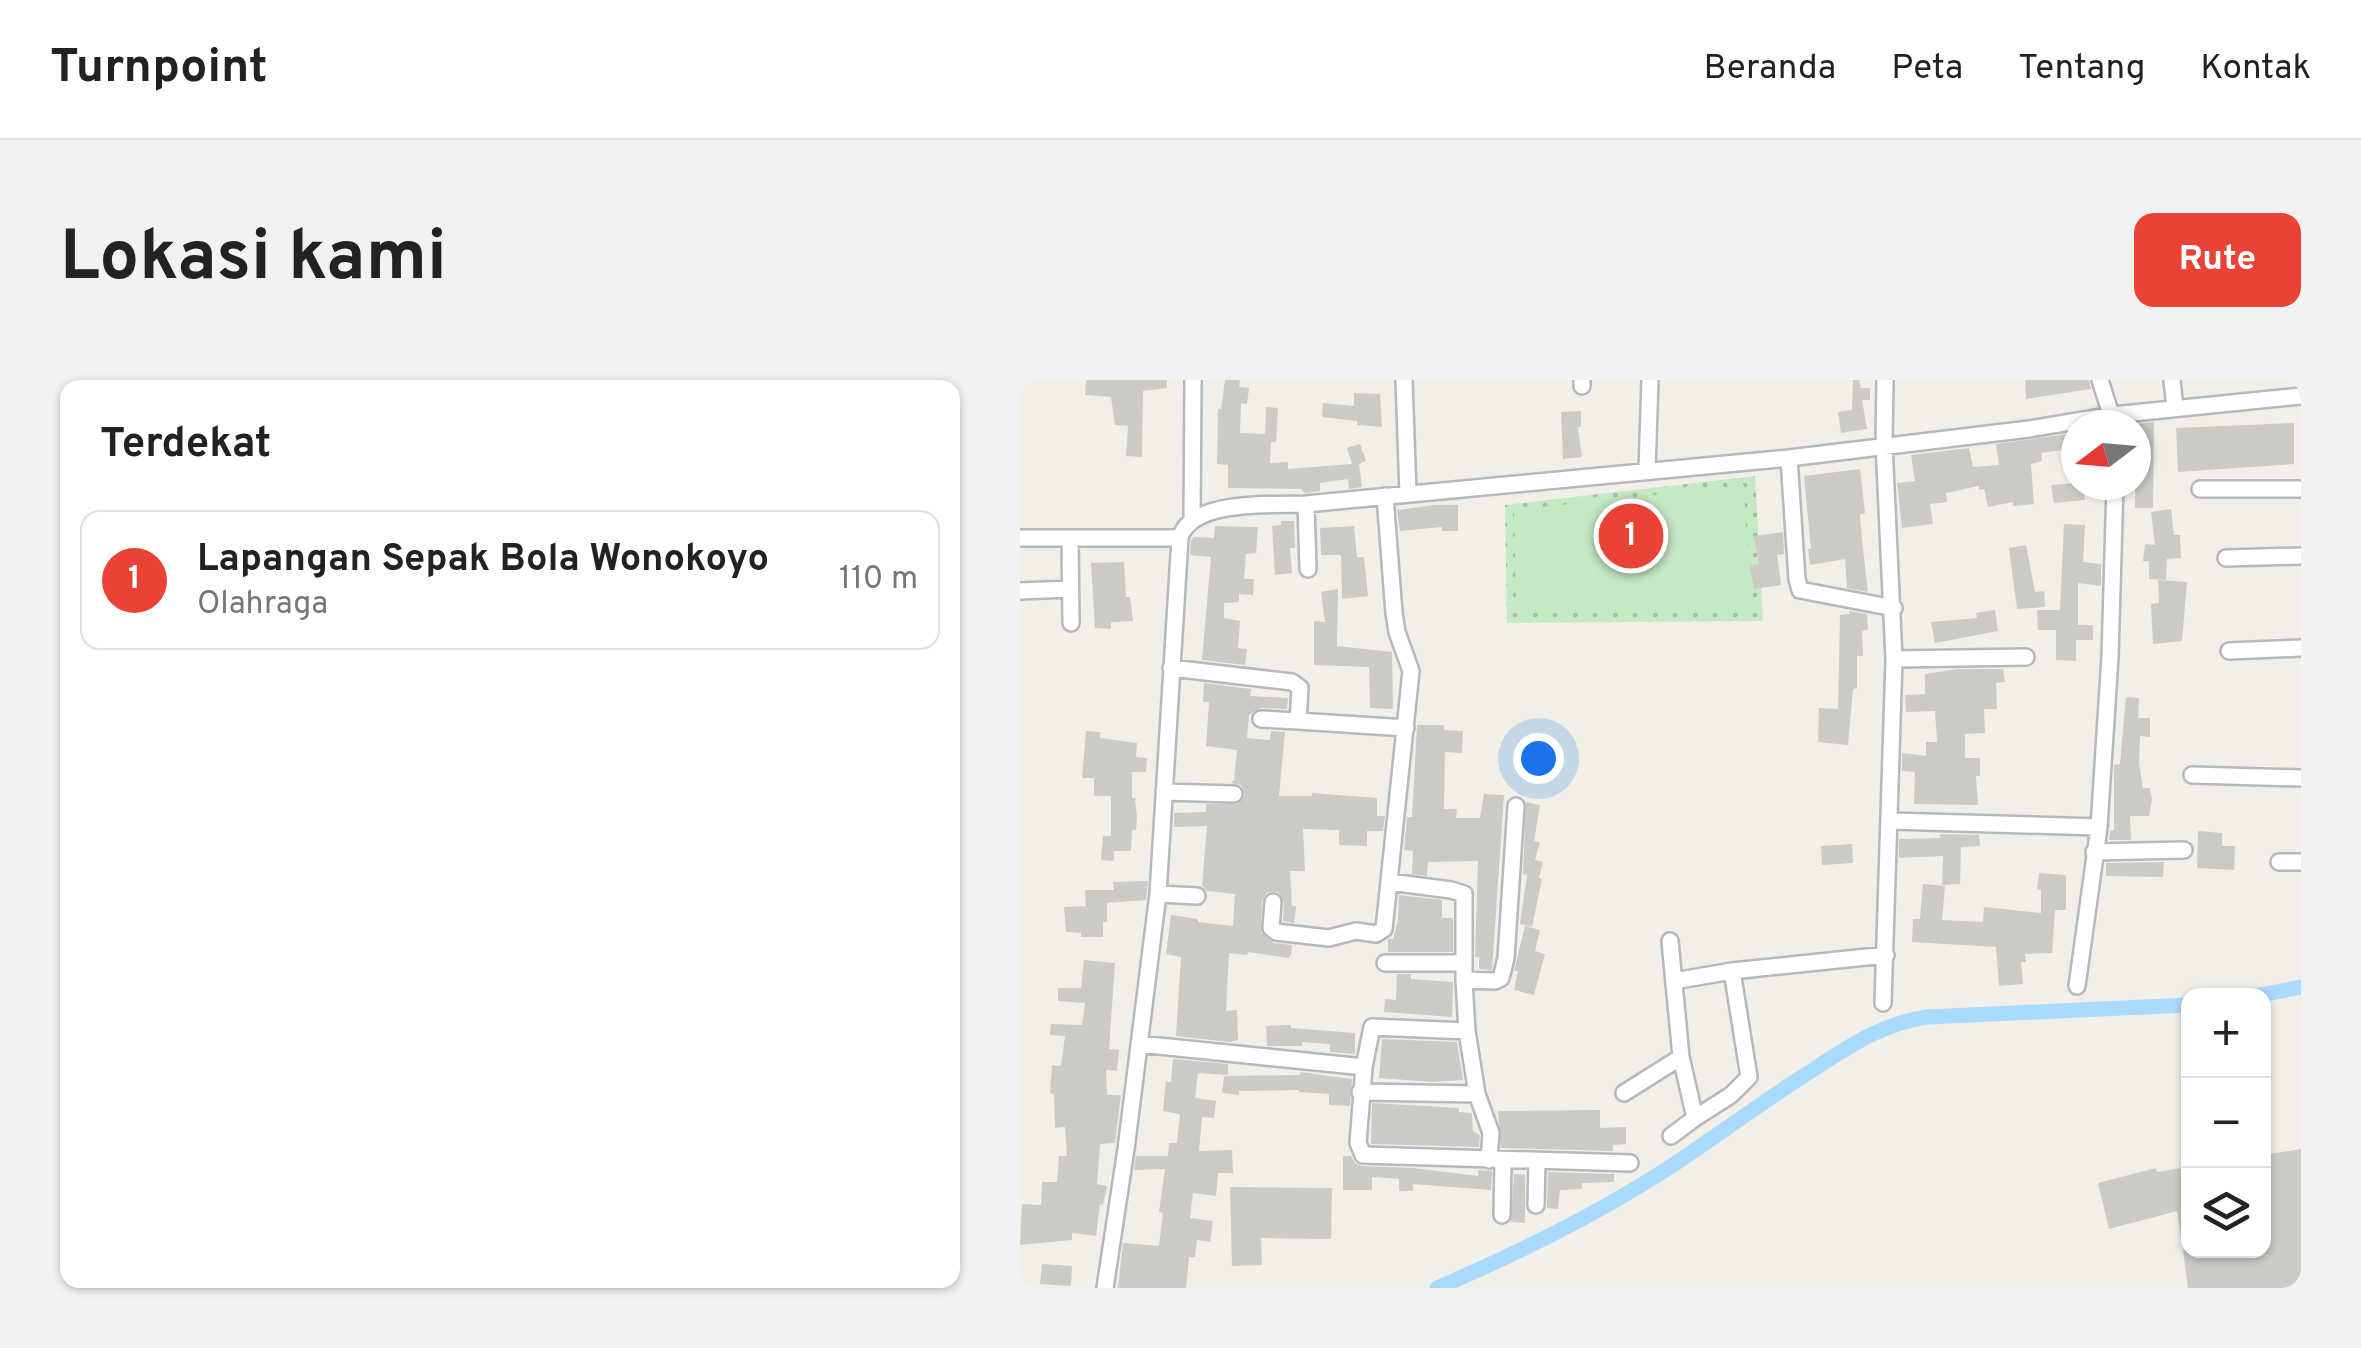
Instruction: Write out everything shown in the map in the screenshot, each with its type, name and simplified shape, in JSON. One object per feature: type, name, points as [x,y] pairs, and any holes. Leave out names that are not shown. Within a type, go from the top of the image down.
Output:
[{"type":"street","points":[[1192,520],[1193,380]]},
{"type":"street","points":[[1404,380],[1408,494]]},
{"type":"street","points":[[1648,470],[1650,380]]},
{"type":"street","points":[[1883,1004],[1894,659],[1884,444],[1885,380]]},
{"type":"street","points":[[2100,380],[2110,410]]},
{"type":"street","points":[[2172,380],[2175,408]]},
{"type":"street","points":[[2151,413],[2278,388],[2301,396]]},
{"type":"street","points":[[1105,1288],[1158,894],[1183,528],[1192,520],[1219,510],[1789,458],[2061,425]]},
{"type":"street","points":[[1789,458],[1800,590],[1894,608]]},
{"type":"street","points":[[2200,489],[2301,489]]},
{"type":"street","points":[[1273,902],[1273,931],[1329,938],[1356,931],[1380,933],[1389,887],[1411,671],[1394,613],[1385,496]]},
{"type":"street","points":[[2077,986],[2099,826],[2115,500]]},
{"type":"street","points":[[1306,504],[1308,569]]},
{"type":"street","points":[[1070,538],[1071,622]]},
{"type":"street","points":[[1021,542],[1180,538]]},
{"type":"street","points":[[2226,558],[2301,556]]},
{"type":"street","points":[[1020,590],[1070,589]]},
{"type":"street","points":[[2229,651],[2301,648]]},
{"type":"street","points":[[1894,659],[2026,657]]},
{"type":"street","points":[[1172,668],[1292,682],[1300,688],[1298,721]]},
{"type":"street","points":[[1261,719],[1406,728]]},
{"type":"street","points":[[2192,775],[2301,778]]},
{"type":"street","points":[[1164,792],[1234,794]]},
{"type":"street","points":[[1385,963],[1464,972],[1496,981],[1504,974],[1516,806]]},
{"type":"street","points":[[1890,821],[2099,826]]},
{"type":"street","points":[[2094,852],[2184,850]]},
{"type":"street","points":[[2279,862],[2301,862]]},
{"type":"street","points":[[1389,887],[1464,894],[1467,1031],[1477,1094],[1491,1133],[1502,1215]]},
{"type":"street","points":[[1158,894],[1197,896]]},
{"type":"street","points":[[1670,941],[1680,1056],[1695,1118]]},
{"type":"street","points":[[1674,981],[1732,970],[1886,955]]},
{"type":"street","points":[[1671,1136],[1731,1096],[1749,1077],[1732,970]]},
{"type":"street","points":[[1467,1031],[1376,1026],[1369,1033],[1360,1092],[1358,1143],[1363,1154],[1630,1163]]},
{"type":"street","points":[[1139,1044],[1364,1068]]},
{"type":"street","points":[[1624,1094],[1680,1056]]},
{"type":"street","points":[[1360,1092],[1477,1094]]},
{"type":"street","points":[[1536,1205],[1537,1162]]},
{"type":"green space","points":[[1755,476],[1763,621],[1507,623],[1505,505]]},
{"type":"green space","points":[[1744,485],[1750,610],[1516,612],[1514,510]]},
{"type":"building","points":[[1086,380],[1167,380],[1167,388],[1143,391],[1142,457],[1126,456],[1128,426],[1115,425],[1111,397],[1085,395]]},
{"type":"building","points":[[1225,380],[1240,380],[1239,387],[1249,388],[1247,404],[1241,403],[1240,433],[1265,434],[1266,407],[1278,408],[1270,463],[1288,462],[1288,469],[1352,464],[1347,448],[1360,444],[1366,461],[1359,464],[1362,487],[1349,489],[1348,479],[1320,483],[1320,491],[1305,493],[1301,489],[1228,488],[1228,465],[1217,464],[1218,409]]},
{"type":"building","points":[[1853,380],[1859,380],[1861,388],[1870,388],[1870,400],[1862,400],[1867,429],[1841,433],[1838,412],[1852,410]]},
{"type":"building","points":[[2025,380],[2089,380],[2091,389],[2026,399]]},
{"type":"building","points":[[1354,393],[1380,394],[1382,427],[1322,417],[1323,403],[1354,406]]},
{"type":"building","points":[[1581,411],[1578,427],[1582,457],[1563,459],[1561,412]]},
{"type":"building","points":[[2154,422],[2153,508],[2135,508],[2135,500],[2151,500]]},
{"type":"building","points":[[2294,423],[2294,464],[2178,472],[2176,428]]},
{"type":"building","points":[[2061,435],[2061,450],[2041,453],[2042,461],[2031,464],[2034,504],[2013,506],[2013,502],[1988,507],[1984,489],[1979,490],[1979,486],[1946,493],[1947,502],[1930,504],[1933,524],[1902,528],[1897,483],[1915,481],[1911,455],[1969,448],[1973,467],[1999,465],[1996,444]]},
{"type":"building","points":[[1860,469],[1868,592],[1847,588],[1845,559],[1810,565],[1808,549],[1804,476]]},
{"type":"building","points":[[2061,484],[2061,500],[2085,500],[2054,503],[2051,485]]},
{"type":"building","points":[[1458,505],[1458,531],[1442,531],[1442,527],[1400,531],[1397,510]]},
{"type":"building","points":[[2171,509],[2174,535],[2180,535],[2181,558],[2167,559],[2166,580],[2149,579],[2149,561],[2143,561],[2145,544],[2155,545],[2151,512]]},
{"type":"building","points":[[1281,521],[1294,521],[1295,548],[1290,548],[1292,573],[1275,575],[1272,526],[1281,525]]},
{"type":"building","points":[[2064,524],[2085,525],[2083,562],[2101,564],[2101,586],[2078,583],[2078,625],[2093,625],[2093,640],[2076,640],[2076,661],[2056,660],[2056,630],[2038,630],[2037,610],[2060,610]]},
{"type":"building","points":[[1215,526],[1258,527],[1256,553],[1246,554],[1244,579],[1254,579],[1253,595],[1239,594],[1239,602],[1224,603],[1224,618],[1240,621],[1238,648],[1247,649],[1245,665],[1202,660],[1211,557],[1190,555],[1191,541],[1194,537],[1214,538]]},
{"type":"building","points":[[1354,526],[1357,557],[1364,557],[1368,596],[1342,599],[1341,555],[1321,555],[1320,528]]},
{"type":"building","points":[[1783,532],[1784,554],[1777,555],[1781,585],[1754,589],[1750,565],[1759,564],[1754,536]]},
{"type":"building","points":[[2026,545],[2035,592],[2044,591],[2045,607],[2017,609],[2009,548]]},
{"type":"building","points":[[1124,562],[1126,597],[1130,597],[1133,621],[1111,622],[1111,629],[1095,628],[1091,563]]},
{"type":"building","points":[[2158,580],[2187,582],[2182,641],[2153,644],[2151,604],[2159,603]]},
{"type":"building","points":[[1338,589],[1337,646],[1392,652],[1393,709],[1370,708],[1369,667],[1314,665],[1314,621],[1325,622],[1321,592]]},
{"type":"building","points":[[1995,610],[1998,631],[1935,643],[1931,622],[1977,618],[1976,613]]},
{"type":"building","points":[[1849,611],[1867,614],[1868,630],[1862,631],[1863,656],[1857,656],[1857,688],[1853,689],[1848,745],[1818,742],[1819,708],[1838,709],[1840,615]]},
{"type":"building","points":[[2003,669],[2005,682],[1996,683],[1997,709],[1984,709],[1985,733],[1965,734],[1965,758],[1980,758],[1980,776],[1976,776],[1978,805],[1914,804],[1915,772],[1902,771],[1902,753],[1926,756],[1926,742],[1937,742],[1935,711],[1906,712],[1905,695],[1925,694],[1925,674]]},
{"type":"building","points":[[1204,683],[1251,689],[1250,696],[1288,698],[1287,709],[1261,708],[1249,715],[1247,738],[1270,740],[1271,731],[1285,732],[1279,796],[1312,793],[1377,798],[1377,816],[1385,816],[1383,831],[1367,831],[1367,846],[1339,845],[1339,830],[1303,829],[1305,871],[1290,871],[1292,906],[1296,906],[1294,923],[1283,921],[1284,902],[1278,892],[1267,892],[1262,901],[1261,933],[1274,943],[1292,945],[1291,955],[1288,958],[1229,953],[1226,1011],[1237,1010],[1238,1040],[1230,1042],[1176,1036],[1181,957],[1166,954],[1171,915],[1233,926],[1235,894],[1207,891],[1202,886],[1207,826],[1174,827],[1174,813],[1206,812],[1206,804],[1238,804],[1245,795],[1241,785],[1231,783],[1237,750],[1206,746],[1209,702],[1203,702]]},
{"type":"building","points":[[2126,697],[2139,698],[2138,718],[2150,718],[2150,737],[2140,736],[2139,764],[2143,788],[2150,788],[2152,799],[2149,816],[2130,816],[2131,840],[2109,840],[2110,831],[2114,830],[2114,765],[2120,764]]},
{"type":"building","points":[[1417,725],[1444,725],[1444,730],[1463,731],[1462,753],[1445,752],[1444,809],[1457,809],[1456,818],[1480,818],[1484,794],[1504,795],[1492,970],[1479,969],[1479,957],[1475,957],[1478,861],[1428,862],[1427,876],[1412,874],[1413,851],[1404,850],[1407,817],[1412,817]]},
{"type":"building","points":[[1086,731],[1100,732],[1100,738],[1137,743],[1136,757],[1147,758],[1146,772],[1132,772],[1137,818],[1131,851],[1114,851],[1114,861],[1101,860],[1103,836],[1111,836],[1111,796],[1094,796],[1094,778],[1082,778]]},
{"type":"building","points":[[1526,802],[1540,805],[1534,841],[1540,842],[1535,860],[1543,862],[1532,927],[1520,924],[1527,875],[1523,874]]},
{"type":"building","points":[[2198,831],[2222,833],[2222,846],[2235,846],[2234,870],[2197,868]]},
{"type":"building","points":[[1940,834],[1979,835],[1980,846],[1961,847],[1960,884],[1942,885],[1943,856],[1899,858],[1899,839],[1940,838]]},
{"type":"building","points":[[1852,844],[1853,863],[1822,865],[1821,846]]},
{"type":"building","points":[[2164,862],[2163,877],[2106,876],[2106,863]]},
{"type":"building","points":[[2039,873],[2066,875],[2066,910],[2055,910],[2052,953],[2025,954],[2026,962],[2021,962],[2023,984],[1999,986],[1996,947],[1912,942],[1913,919],[1920,919],[1923,884],[1945,886],[1942,920],[1983,922],[1984,907],[2041,913]]},
{"type":"building","points":[[1148,881],[1146,900],[1107,903],[1103,937],[1066,932],[1064,907],[1086,906],[1085,890],[1114,890],[1113,882]]},
{"type":"building","points":[[1399,895],[1442,900],[1442,918],[1453,918],[1453,952],[1388,952],[1388,939],[1393,939],[1398,920]]},
{"type":"building","points":[[1525,926],[1540,930],[1535,951],[1545,954],[1534,995],[1514,990],[1518,971],[1514,971]]},
{"type":"building","points":[[1084,960],[1115,963],[1109,1049],[1119,1050],[1117,1071],[1106,1070],[1107,1095],[1121,1095],[1115,1143],[1100,1144],[1097,1184],[1107,1186],[1103,1205],[1100,1204],[1096,1236],[1072,1233],[1072,1240],[1020,1245],[1022,1204],[1041,1205],[1042,1182],[1057,1182],[1059,1156],[1067,1156],[1065,1127],[1055,1128],[1054,1094],[1050,1093],[1052,1065],[1061,1066],[1065,1036],[1050,1035],[1051,1024],[1082,1025],[1085,1003],[1058,1001],[1058,988],[1081,988]]},
{"type":"building","points":[[1397,974],[1453,982],[1452,1017],[1384,1012],[1385,999],[1396,1000]]},
{"type":"building","points":[[1266,1026],[1355,1033],[1355,1054],[1330,1052],[1330,1044],[1267,1046]]},
{"type":"building","points":[[1382,1039],[1457,1042],[1463,1080],[1379,1078]]},
{"type":"building","points":[[1173,1059],[1228,1064],[1228,1075],[1198,1073],[1195,1098],[1216,1101],[1214,1118],[1202,1117],[1199,1151],[1232,1150],[1233,1173],[1218,1173],[1216,1196],[1193,1193],[1190,1218],[1213,1221],[1210,1242],[1197,1240],[1195,1257],[1189,1257],[1186,1288],[1118,1288],[1123,1243],[1159,1246],[1165,1169],[1134,1170],[1136,1156],[1168,1156],[1169,1143],[1177,1143],[1180,1114],[1163,1111]]},
{"type":"building","points":[[1300,1072],[1352,1079],[1350,1106],[1329,1105],[1329,1094],[1299,1090],[1222,1093],[1224,1076]]},
{"type":"building","points":[[1372,1103],[1459,1108],[1459,1112],[1472,1113],[1473,1131],[1480,1135],[1479,1147],[1371,1144]]},
{"type":"building","points":[[1600,1110],[1600,1128],[1626,1127],[1626,1144],[1613,1145],[1613,1151],[1501,1148],[1498,1111]]},
{"type":"building","points":[[2301,1149],[2301,1288],[2188,1288],[2184,1258],[2271,1258],[2271,1154]]},
{"type":"building","points":[[1343,1156],[1351,1156],[1363,1166],[1478,1176],[1478,1170],[1492,1171],[1491,1190],[1413,1184],[1413,1191],[1399,1191],[1399,1179],[1372,1177],[1372,1190],[1343,1190]]},
{"type":"building","points":[[2156,1168],[2157,1172],[2181,1168],[2181,1237],[2177,1211],[2109,1229],[2098,1183]]},
{"type":"building","points":[[1548,1172],[1614,1174],[1614,1182],[1582,1183],[1582,1189],[1560,1190],[1558,1209],[1547,1208]]},
{"type":"building","points":[[1514,1174],[1525,1175],[1525,1223],[1511,1222]]},
{"type":"building","points":[[1230,1187],[1332,1188],[1331,1239],[1261,1238],[1262,1265],[1232,1266]]},
{"type":"building","points":[[1042,1264],[1072,1266],[1071,1286],[1040,1284]]},
{"type":"waterway","points":[[2271,993],[2301,987]]},
{"type":"waterway","points":[[1437,1288],[1528,1247],[1616,1200],[1839,1053],[1895,1025],[1927,1017],[2181,1005]]},
{"type":"place","name":"Lapangan Sepak Bola Wonokoyo","points":[[1631,536]]}]
